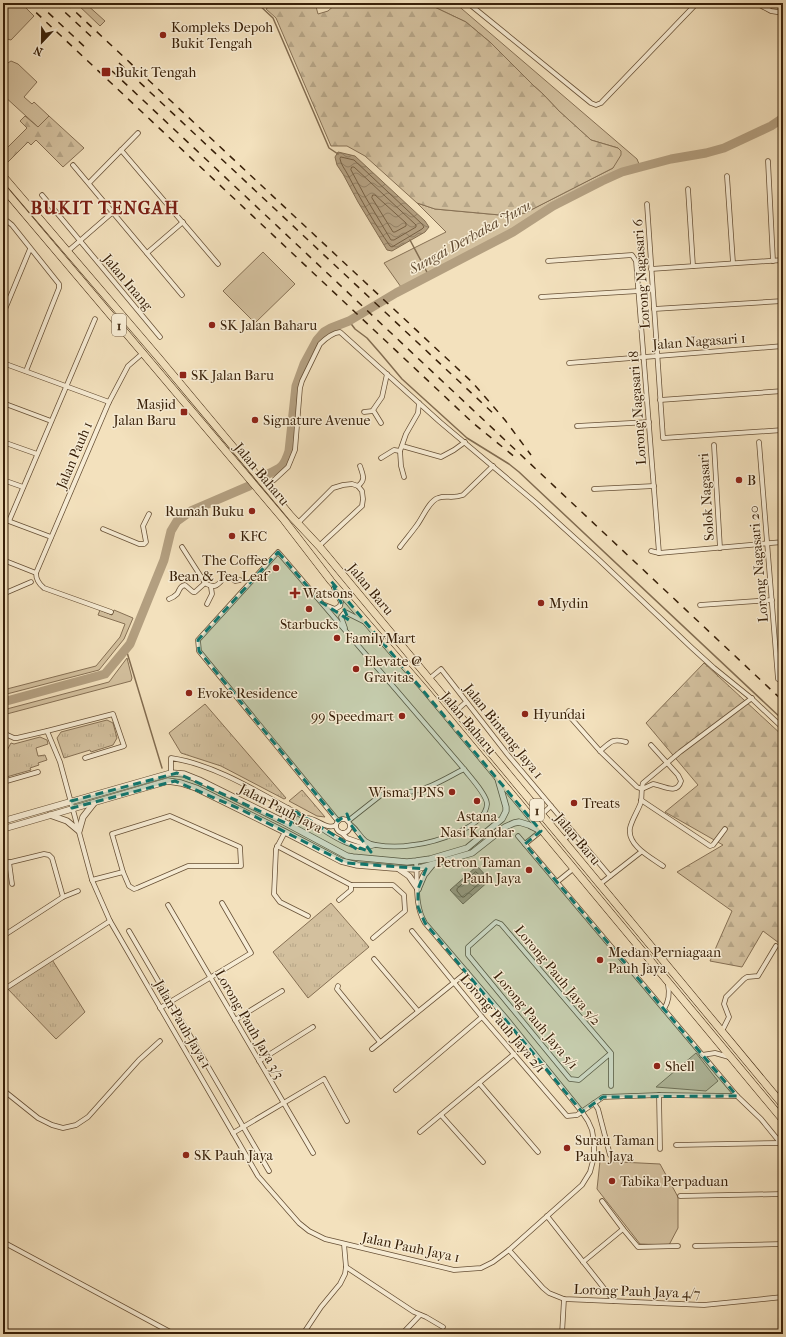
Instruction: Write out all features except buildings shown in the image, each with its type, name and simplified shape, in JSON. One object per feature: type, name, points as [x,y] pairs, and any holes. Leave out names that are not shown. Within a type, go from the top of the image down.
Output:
[{"type":"highway","name":"Jalan Baharu","points":[[3,176],[291,516]]},
{"type":"highway","name":"Jalan Baharu","points":[[3,188],[284,520],[331,582],[420,685],[498,779]]},
{"type":"highway","name":"Jalan Baru","points":[[291,516],[319,546],[783,1105]]},
{"type":"highway","name":"Jalan Baru","points":[[498,779],[783,1120]]},
{"type":"street","points":[[468,3],[591,103],[596,105],[601,103],[697,3]]},
{"type":"street","points":[[756,3],[772,11],[783,13]]},
{"type":"street","points":[[89,183],[138,133]]},
{"type":"street","points":[[121,150],[218,264]]},
{"type":"street","points":[[768,161],[773,261]]},
{"type":"street","points":[[73,165],[182,295]]},
{"type":"street","points":[[727,176],[733,263]]},
{"type":"street","points":[[688,189],[693,266]]},
{"type":"street","name":"Jalan Inang","points":[[42,195],[160,337]]},
{"type":"street","name":"Lorong Nagasari 6","points":[[647,204],[663,438],[783,430]]},
{"type":"street","points":[[67,252],[113,212]]},
{"type":"street","points":[[5,221],[12,226],[59,284],[59,288],[26,371]]},
{"type":"street","points":[[147,253],[183,222]]},
{"type":"street","points":[[3,314],[30,249]]},
{"type":"street","name":"Lorong Nagasari 18","points":[[548,261],[632,255],[636,261],[659,553]]},
{"type":"street","points":[[651,269],[783,260]]},
{"type":"street","points":[[541,298],[639,291]]},
{"type":"street","points":[[654,309],[783,301]]},
{"type":"street","points":[[9,521],[95,318]]},
{"type":"street","points":[[274,480],[290,464],[295,450],[300,388],[302,381],[320,344],[336,332],[340,332],[440,422],[535,502],[714,668],[752,698],[783,728]]},
{"type":"street","name":"Jalan Nagasari 1","points":[[569,362],[783,346]]},
{"type":"street","name":"Jalan Pauh 1","points":[[36,573],[109,402],[128,366],[144,353]]},
{"type":"street","points":[[3,363],[109,402]]},
{"type":"street","points":[[373,411],[374,406],[382,397],[388,374]]},
{"type":"street","points":[[660,400],[783,391]]},
{"type":"street","points":[[3,403],[51,421]]},
{"type":"street","points":[[404,477],[401,466],[400,451],[406,434],[418,413],[420,403]]},
{"type":"street","points":[[364,412],[373,411]]},
{"type":"street","points":[[373,411],[382,423]]},
{"type":"street","points":[[577,426],[649,422]]},
{"type":"street","points":[[3,442],[37,454]]},
{"type":"street","points":[[402,446],[440,457],[454,450],[465,442]]},
{"type":"street","name":"Lorong Nagasari 20","points":[[759,442],[778,679],[783,682]]},
{"type":"street","name":"Solok Nagasari","points":[[714,445],[720,548]]},
{"type":"street","points":[[381,458],[394,450],[400,451]]},
{"type":"street","points":[[358,486],[362,483],[364,478],[360,466]]},
{"type":"street","points":[[400,547],[419,523],[424,512],[436,499],[439,497],[457,498],[463,495],[493,466]]},
{"type":"street","points":[[3,480],[23,487]]},
{"type":"street","points":[[297,524],[333,488],[352,484],[358,486],[362,491],[362,506],[319,546]]},
{"type":"street","points":[[594,489],[654,486]]},
{"type":"street","points":[[103,529],[138,544],[144,544],[146,542],[143,526],[149,514]]},
{"type":"street","points":[[3,519],[52,537]]},
{"type":"street","points":[[651,551],[659,553],[783,542]]},
{"type":"street","points":[[182,547],[205,583],[211,587],[215,587],[229,576],[235,581],[240,580]]},
{"type":"street","points":[[306,818],[313,818],[329,827],[333,827],[337,823],[344,819],[355,828],[363,840],[376,845],[414,845],[427,843],[459,832],[483,816],[487,805],[486,798],[464,768],[346,633],[278,552],[198,640],[199,651],[337,823],[336,829],[347,838],[371,847]]},
{"type":"street","points":[[3,560],[36,573],[36,578],[39,584],[44,588],[111,612]]},
{"type":"street","points":[[3,594],[31,582]]},
{"type":"street","points":[[321,602],[331,609],[335,609],[340,606],[341,602],[331,582]]},
{"type":"street","points":[[169,599],[178,593],[182,585],[185,585],[195,592],[205,583]]},
{"type":"street","points":[[207,604],[212,594],[211,587]]},
{"type":"street","points":[[700,605],[772,600]]},
{"type":"street","points":[[346,633],[342,617],[345,612],[366,623]]},
{"type":"street","name":"Jalan Bintang Jaya 1","points":[[429,679],[441,670],[508,755],[610,876]]},
{"type":"street","points":[[663,866],[641,852],[633,841],[630,832],[641,800],[643,784],[668,762],[752,698]]},
{"type":"street","points":[[456,711],[466,702]]},
{"type":"street","points":[[569,711],[570,718],[600,752],[632,782],[642,789]]},
{"type":"street","points":[[3,733],[17,738],[113,714],[124,746],[85,758]]},
{"type":"street","name":"Jalan Pauh Jaya 1","points":[[47,731],[60,762],[92,880],[110,922],[258,1176],[298,1223],[309,1231],[325,1239],[454,1270],[481,1268],[493,1262],[508,1250],[582,1185],[590,1172],[594,1157],[594,1142],[592,1130],[582,1112],[421,916],[418,907],[416,861]]},
{"type":"street","points":[[600,752],[612,741],[619,740],[626,742]]},
{"type":"street","points":[[642,789],[653,784],[671,789],[680,784],[681,780],[668,762],[651,745]]},
{"type":"street","points":[[170,773],[171,758],[180,759],[216,771],[296,812],[336,837],[351,844],[371,847],[376,845]]},
{"type":"street","points":[[336,837],[340,833],[348,832],[349,823],[381,795],[387,793],[408,793],[425,789],[464,768]]},
{"type":"street","points":[[3,782],[38,772]]},
{"type":"street","name":"Jalan Pauh Jaya","points":[[3,821],[170,773],[184,774],[290,825],[342,853],[353,857],[416,861],[430,859],[467,848],[502,819],[506,811],[506,807],[498,779]]},
{"type":"street","name":"Jalan Pauh Jaya","points":[[3,829],[155,784],[175,781],[196,788],[346,863],[357,865],[398,869],[416,869],[472,853],[505,827],[514,823],[523,823],[541,831]]},
{"type":"street","points":[[641,800],[710,846],[713,846],[725,829]]},
{"type":"street","points":[[49,815],[67,820],[78,830],[83,817],[94,802]]},
{"type":"street","points":[[541,815],[551,806]]},
{"type":"street","points":[[282,821],[288,808]]},
{"type":"street","points":[[290,825],[296,812]]},
{"type":"street","points":[[170,816],[240,847],[241,866],[188,866],[134,889],[129,886],[123,872],[112,834],[170,816]]},
{"type":"street","points":[[525,844],[541,831]]},
{"type":"street","points":[[285,832],[277,846],[275,854],[274,894],[280,902],[308,916]]},
{"type":"street","points":[[563,840],[573,832]]},
{"type":"street","points":[[518,836],[737,1096],[761,1119],[782,1144]]},
{"type":"street","points":[[277,846],[351,885],[393,885],[404,895],[405,910],[373,938]]},
{"type":"street","points":[[599,884],[641,852]]},
{"type":"street","points":[[3,864],[44,854],[49,855],[52,858],[63,897]]},
{"type":"street","points":[[8,862],[12,884]]},
{"type":"street","points":[[418,889],[424,875],[433,865]]},
{"type":"street","points":[[398,869],[409,876],[418,889]]},
{"type":"street","points":[[557,882],[573,869]]},
{"type":"street","points":[[92,880],[123,872]]},
{"type":"street","points":[[339,900],[351,890],[351,885]]},
{"type":"street","points":[[3,936],[63,897],[78,891]]},
{"type":"street","points":[[160,1008],[251,953],[222,903]]},
{"type":"street","name":"Lorong Pauh Jaya 3/3","points":[[168,905],[313,1153]]},
{"type":"street","points":[[3,990],[110,922]]},
{"type":"street","name":"Lorong Pauh Jaya 5/2","points":[[468,955],[468,947],[496,922],[500,924],[610,1053]]},
{"type":"street","points":[[129,931],[269,1171]]},
{"type":"street","name":"Lorong Pauh Jaya 2/1","points":[[412,931],[482,1017],[567,1116],[577,1115],[582,1112]]},
{"type":"street","points":[[722,1031],[729,1017],[724,1004],[726,997],[747,977],[758,976],[776,946]]},
{"type":"street","name":"Lorong Pauh Jaya 5/1","points":[[468,955],[570,1079],[579,1080],[610,1053]]},
{"type":"street","points":[[374,959],[418,1011]]},
{"type":"street","points":[[372,1049],[466,972]]},
{"type":"street","points":[[664,1009],[669,999],[670,991],[667,982]]},
{"type":"street","points":[[338,986],[337,989],[380,1042]]},
{"type":"street","points":[[235,1020],[282,991]]},
{"type":"street","points":[[506,1018],[514,1011]]},
{"type":"street","points":[[396,1090],[482,1017]]},
{"type":"street","points":[[259,1061],[313,1027]]},
{"type":"street","points":[[3,1090],[38,1118],[52,1125],[63,1128],[76,1125],[88,1117],[127,1073],[160,1041]]},
{"type":"street","points":[[610,1053],[611,1086]]},
{"type":"street","points":[[702,1055],[715,1053],[730,1057]]},
{"type":"street","points":[[420,1132],[514,1054]]},
{"type":"street","points":[[233,1133],[324,1079],[347,1121]]},
{"type":"street","points":[[479,1083],[538,1152]]},
{"type":"street","points":[[582,1112],[603,1097],[659,1095],[737,1096]]},
{"type":"street","points":[[659,1095],[660,1149]]},
{"type":"street","points":[[594,1103],[598,1109],[610,1155]]},
{"type":"street","points":[[441,1114],[483,1162]]},
{"type":"street","points":[[676,1145],[782,1144]]},
{"type":"street","points":[[680,1196],[783,1194]]},
{"type":"street","points":[[602,1201],[638,1248],[678,1246]]},
{"type":"street","points":[[547,1216],[614,1301]]},
{"type":"street","points":[[583,1262],[623,1229]]},
{"type":"street","points":[[3,1242],[174,1334]]},
{"type":"street","points":[[303,1334],[321,1307],[340,1284],[345,1274],[346,1267],[344,1244]]},
{"type":"street","points":[[695,1246],[783,1244]]},
{"type":"street","name":"Lorong Pauh Jaya 4/7","points":[[508,1250],[543,1288],[549,1293],[564,1299],[704,1305],[783,1297]]},
{"type":"street","points":[[346,1267],[420,1315],[426,1317],[443,1328]]},
{"type":"street","points":[[562,1334],[564,1299]]},
{"type":"street","points":[[402,1334],[420,1315]]},
{"type":"highlighted area","points":[[278,552],[321,602],[349,620],[331,581],[541,831],[525,844],[737,1096],[603,1097],[582,1112],[425,923],[418,907],[418,889],[426,869],[346,863],[240,809],[175,781],[72,808],[71,801],[177,773],[290,825],[296,812],[360,851],[360,848],[371,852],[351,825],[347,814],[338,821],[199,651],[198,646],[198,640]]},
{"type":"green space","points":[[3,3],[21,3],[34,16],[11,40],[3,38]]},
{"type":"green space","points":[[76,3],[85,3],[105,21],[100,26]]},
{"type":"green space","points":[[274,3],[315,3],[318,14],[328,11],[337,3],[426,3],[466,22],[491,43],[559,111],[591,140],[618,148],[621,151],[621,155],[613,168],[525,213],[511,216],[435,209],[417,203],[365,156],[347,146],[331,146],[276,18],[266,9]]},
{"type":"green space","points":[[426,3],[455,3],[637,159],[639,164],[589,185],[512,230],[401,287],[384,263],[446,232],[417,203],[435,209],[511,216],[525,213],[613,168],[618,148],[591,140],[559,111],[491,43],[466,22]]},
{"type":"green space","points":[[11,61],[18,64],[37,82],[24,97],[32,104],[34,102],[49,116],[38,127],[3,95],[3,66]]},
{"type":"green space","points":[[25,116],[38,127],[49,116],[84,148],[63,167],[36,140],[31,145],[28,142],[7,163],[3,158],[3,152],[27,128],[20,121]]},
{"type":"green space","points":[[263,252],[295,284],[255,323],[223,291]]},
{"type":"green space","points":[[100,610],[112,615],[114,610],[133,618],[124,639],[99,670],[3,695],[3,690],[96,666],[120,637],[125,624],[98,615]]},
{"type":"green space","points":[[127,658],[132,678],[131,681],[3,715],[3,710],[109,682]]},
{"type":"green space","points":[[704,663],[783,736],[783,946],[763,931],[742,967],[710,961],[732,911],[677,872],[723,845],[665,812],[698,785],[646,723]]},
{"type":"green space","points":[[205,704],[286,798],[284,799],[221,766],[181,753],[169,733]]},
{"type":"green space","points":[[107,720],[113,723],[117,738],[113,745],[64,758],[57,738],[61,732]]},
{"type":"green space","points":[[40,737],[47,740],[48,744],[36,748],[38,756],[45,755],[47,760],[30,768],[31,770],[3,778],[3,754],[5,754],[11,743],[14,744]]},
{"type":"green space","points":[[302,790],[325,817],[317,816],[289,801]]},
{"type":"green space","points":[[331,903],[369,947],[308,998],[273,952]]},
{"type":"green space","points":[[51,958],[85,1012],[56,1039],[6,987]]},
{"type":"green space","points":[[696,1053],[718,1081],[706,1091],[656,1087]]},
{"type":"green space","points":[[600,1161],[660,1164],[678,1197],[678,1228],[669,1245],[640,1244],[597,1189]]},
{"type":"water","points":[[338,152],[355,156],[425,221],[429,227],[425,232],[392,251],[387,250],[337,165],[335,157]]},
{"type":"water","points":[[477,866],[490,880],[463,904],[450,890]]},
{"type":"waterway","points":[[257,3],[273,18],[329,148],[338,154]]},
{"type":"waterway","name":"Sungai Derhaka Juru","points":[[266,475],[275,471],[281,466],[287,456],[289,451],[296,386],[304,364],[317,340],[324,332],[349,321],[396,293],[513,232],[553,206],[602,181],[622,172],[671,159],[706,153],[724,148],[771,126],[783,118]]},
{"type":"waterway","points":[[410,240],[429,276]]},
{"type":"waterway","points":[[349,321],[355,329],[367,338],[402,379],[467,438],[509,464],[519,472],[783,720]]},
{"type":"waterway","name":"Sungai Derhaka Juru","points":[[3,702],[105,674],[130,644],[164,560],[171,531],[177,521],[191,511],[249,486]]},
{"type":"waterway","points":[[126,649],[162,768]]},
{"type":"railway","points":[[26,3],[473,423],[516,458]]},
{"type":"railway","points":[[38,3],[88,50]]},
{"type":"railway","points":[[55,3],[96,41]]},
{"type":"railway","points":[[66,3],[473,383],[505,420],[531,455]]},
{"type":"railway","points":[[119,63],[496,416]]},
{"type":"railway","points":[[112,71],[783,701]]},
{"type":"place","name":"Kompleks Depoh Bukit Tengah","points":[[163,35]]},
{"type":"place","name":"Bukit Tengah","points":[[106,72]]},
{"type":"place","name":"SK Jalan Baharu","points":[[212,325]]},
{"type":"place","name":"SK Jalan Baru","points":[[183,375]]},
{"type":"place","name":"Masjid Jalan Baru","points":[[184,412]]},
{"type":"place","name":"Signature Avenue","points":[[255,420]]},
{"type":"place","name":"B","points":[[739,480]]},
{"type":"place","name":"Rumah Buku","points":[[252,511]]},
{"type":"place","name":"KFC","points":[[232,536]]},
{"type":"place","name":"The Coffee Bean & Tea Leaf","points":[[276,568]]},
{"type":"place","name":"Watsons","points":[[295,593]]},
{"type":"place","name":"Mydin","points":[[541,603]]},
{"type":"place","name":"Starbucks","points":[[309,609]]},
{"type":"place","name":"FamilyMart","points":[[337,638]]},
{"type":"place","name":"Elevate @ Gravitas","points":[[356,669]]},
{"type":"place","name":"Evoke Residence","points":[[189,693]]},
{"type":"place","name":"Hyundai","points":[[525,714]]},
{"type":"place","name":"99 Speedmart","points":[[402,716]]},
{"type":"place","name":"Wisma JPNS","points":[[452,792]]},
{"type":"place","name":"Astana Nasi Kandar","points":[[477,801]]},
{"type":"place","name":"Treats","points":[[574,803]]},
{"type":"place","name":"Petron Taman Pauh Jaya","points":[[529,870]]},
{"type":"place","name":"Medan Perniagaan Pauh Jaya","points":[[600,960]]},
{"type":"place","name":"Shell","points":[[657,1066]]},
{"type":"place","name":"Surau Taman Pauh Jaya","points":[[567,1148]]},
{"type":"place","name":"SK Pauh Jaya","points":[[186,1155]]},
{"type":"place","name":"Tabika Perpaduan","points":[[612,1181]]},
{"type":"district","name":"BUKIT TENGAH","points":[[105,208]]}]
